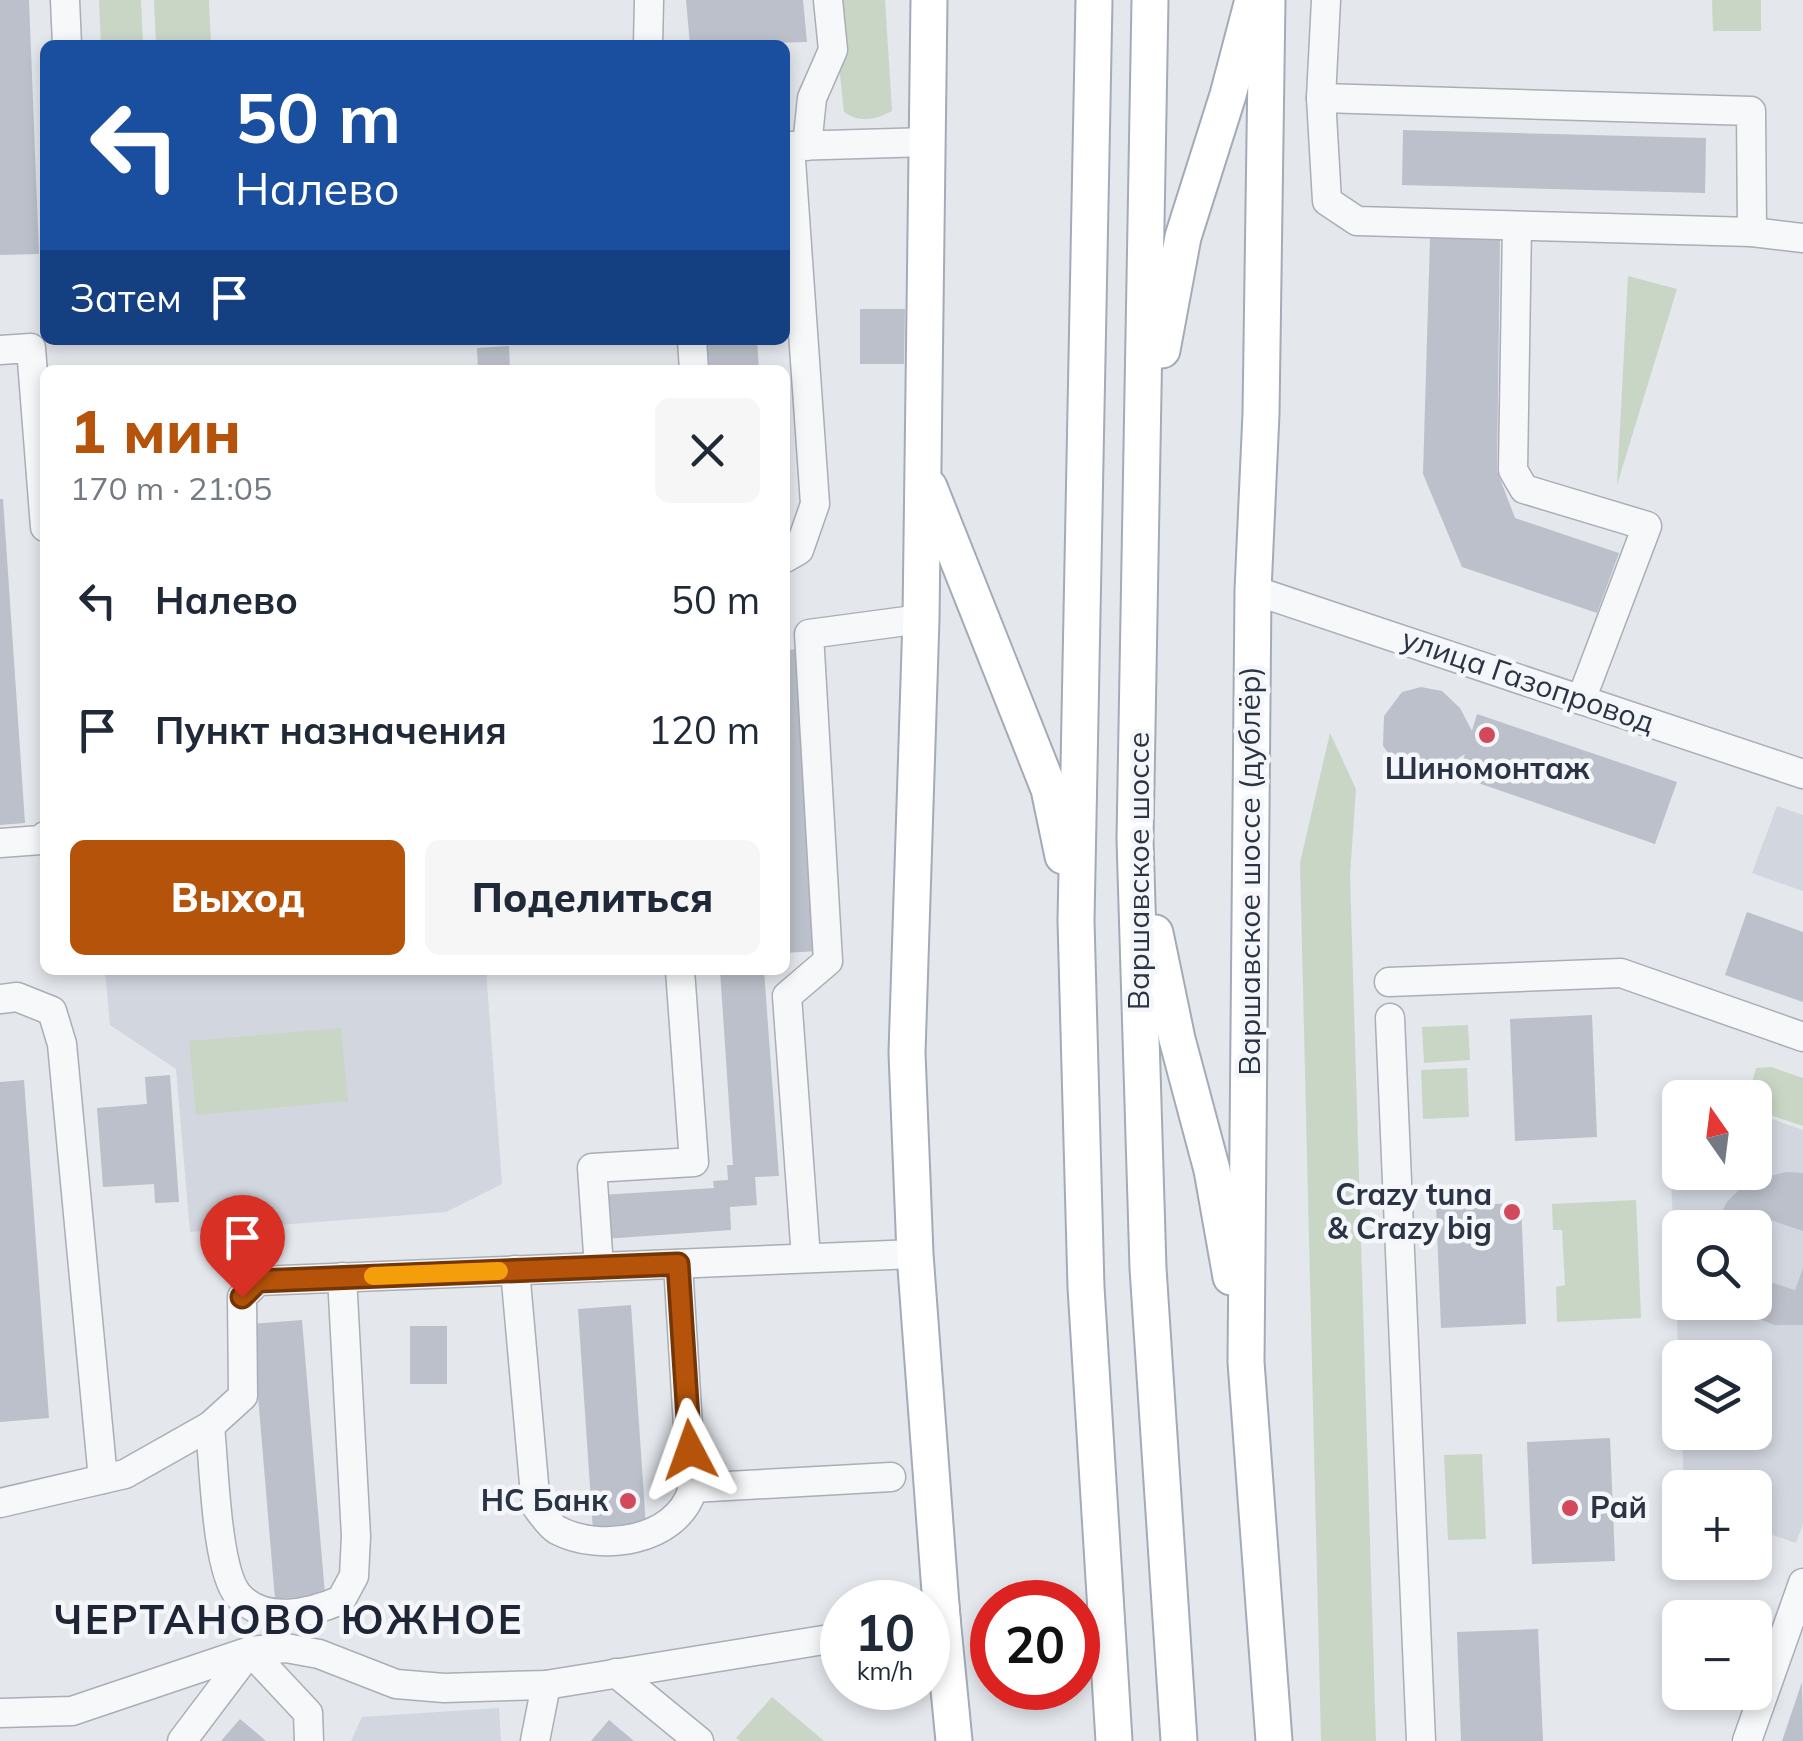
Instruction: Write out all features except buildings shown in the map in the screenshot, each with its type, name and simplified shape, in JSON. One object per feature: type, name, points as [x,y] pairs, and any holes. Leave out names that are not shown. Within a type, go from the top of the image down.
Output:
[{"type":"main road","points":[[929,0],[921,620],[907,1053],[933,1580]]},
{"type":"main road","name":"Варшавское шоссе","points":[[1094,0],[1076,922],[1086,1287],[1114,1741]]},
{"type":"main road","name":"Варшавское шоссе","points":[[1150,0],[1135,839],[1148,1268],[1178,1741]]},
{"type":"main road","points":[[1144,440],[1184,237],[1252,0]]},
{"type":"main road","name":"Варшавское шоссе (дублёр)","points":[[1267,0],[1261,414],[1253,590],[1246,1362],[1274,1741]]},
{"type":"main road","points":[[923,472],[1049,789],[1076,922]]},
{"type":"main road","points":[[1135,839],[1177,1039],[1212,1170],[1246,1362]]},
{"type":"main road","points":[[949,1710],[954,1741]]},
{"type":"street","points":[[65,0],[66,40]]},
{"type":"street","points":[[648,40],[649,0]]},
{"type":"street","points":[[790,555],[800,550],[815,504],[794,144],[833,50],[828,0]]},
{"type":"street","points":[[1326,0],[1321,98],[1327,201],[1356,222],[1752,232],[1803,238]]},
{"type":"street","points":[[1321,98],[1751,111],[1752,232]]},
{"type":"street","points":[[794,144],[929,142]]},
{"type":"street","points":[[1517,226],[1513,470],[1524,488],[1647,526],[1581,700]]},
{"type":"street","points":[[0,350],[38,343],[40,396]]},
{"type":"street","name":"улица Газопровод","points":[[1253,590],[1803,774]]},
{"type":"street","points":[[806,1258],[787,996],[828,961],[797,635],[921,620]]},
{"type":"street","points":[[0,843],[40,840]]},
{"type":"street","points":[[1389,982],[1621,973],[1803,1037]]},
{"type":"street","points":[[599,1267],[592,1168],[694,1162],[680,975]]},
{"type":"street","points":[[0,999],[18,997],[52,1011],[62,1044],[103,1479]]},
{"type":"street","points":[[1390,1018],[1421,1741]]},
{"type":"street","points":[[0,1503],[125,1474],[210,1426],[243,1396],[242,1297],[258,1281],[915,1254]]},
{"type":"street","points":[[514,1270],[538,1509],[554,1529],[590,1540],[630,1538],[663,1530],[686,1508],[692,1488],[678,1264]]},
{"type":"street","points":[[210,1426],[225,1570],[239,1597],[268,1612],[305,1614],[341,1600],[354,1576],[356,1536],[342,1278]]},
{"type":"street","points":[[692,1488],[890,1477]]},
{"type":"street","points":[[1748,1741],[1803,1583]]},
{"type":"street","points":[[0,1712],[72,1711],[250,1651],[286,1648],[319,1654],[396,1684],[444,1688],[546,1685],[820,1640]]},
{"type":"street","points":[[182,1741],[250,1651]]},
{"type":"street","points":[[250,1651],[308,1713],[309,1741]]},
{"type":"street","points":[[616,1672],[699,1741]]},
{"type":"street","points":[[536,1741],[546,1685]]},
{"type":"shaded area","points":[[1777,806],[1803,815],[1803,891],[1752,873]]},
{"type":"shaded area","points":[[105,975],[486,975],[502,1184],[446,1212],[190,1232],[176,1069],[110,1025]]},
{"type":"shaded area","points":[[1772,1119],[1803,1130],[1803,1524],[1796,1543],[1772,1535],[1772,1470],[1683,1470],[1683,1450],[1772,1450],[1772,1340],[1678,1340],[1677,1320],[1772,1320],[1772,1210],[1672,1210],[1672,1190],[1772,1190]]},
{"type":"shaded area","points":[[499,1708],[501,1741],[351,1741],[362,1717]]},
{"type":"green space","points":[[99,0],[141,0],[143,40],[101,40]]},
{"type":"green space","points":[[154,0],[209,0],[211,40],[156,40]]},
{"type":"green space","points":[[832,0],[885,0],[892,111],[880,117],[856,118],[844,112]]},
{"type":"green space","points":[[1712,0],[1761,0],[1761,31],[1713,31]]},
{"type":"green space","points":[[1628,276],[1677,289],[1617,485]]},
{"type":"green space","points":[[1330,733],[1356,789],[1350,875],[1376,1741],[1321,1741],[1300,863]]},
{"type":"green space","points":[[1468,1025],[1470,1060],[1424,1063],[1422,1027]]},
{"type":"green space","points":[[341,1028],[348,1101],[196,1115],[189,1041]]},
{"type":"green space","points":[[1771,1067],[1803,1078],[1803,1126],[1772,1116],[1772,1080],[1753,1080],[1756,1068]]},
{"type":"green space","points":[[1467,1068],[1469,1117],[1423,1119],[1421,1070]]},
{"type":"green space","points":[[1636,1200],[1641,1318],[1557,1322],[1556,1287],[1565,1285],[1562,1230],[1553,1230],[1552,1204]]},
{"type":"green space","points":[[1482,1454],[1486,1539],[1448,1540],[1444,1455]]},
{"type":"green space","points":[[772,1697],[824,1741],[736,1738]]},
{"type":"slow traffic","points":[[373,1276],[499,1271]]},
{"type":"place","name":"Шиномонтаж","points":[[1487,735]]},
{"type":"place","name":"Crazy tuna & Crazy big","points":[[1512,1212]]},
{"type":"place","name":"НС Банк","points":[[628,1501]]},
{"type":"place","name":"Рай","points":[[1570,1508]]},
{"type":"district","name":"ЧЕРТАНОВО ЮЖНОЕ","points":[[289,1620]]},
{"type":"route","points":[[242,1297],[258,1281],[678,1264],[690,1450]]}]
